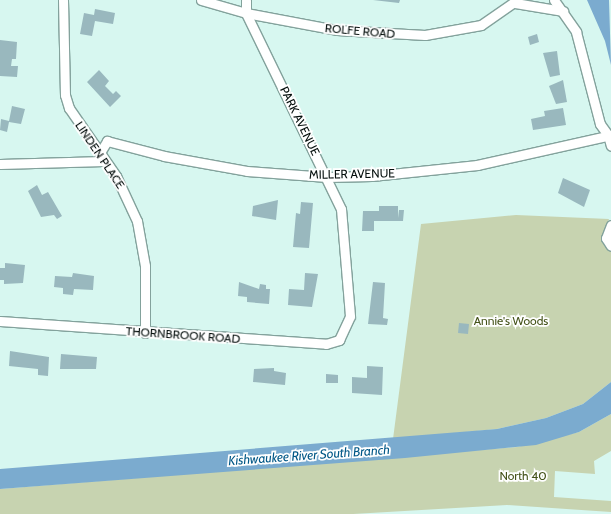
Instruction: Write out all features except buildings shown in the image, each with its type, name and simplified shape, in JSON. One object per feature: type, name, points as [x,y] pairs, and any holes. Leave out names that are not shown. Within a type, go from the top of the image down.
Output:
[{"type":"street","name":"LINDEN PLACE","points":[[63,0],[65,95],[69,108],[101,152],[104,161],[131,205],[144,245],[144,332]]},
{"type":"street","name":"ROLFE ROAD","points":[[201,0],[246,13],[337,30],[425,35],[481,25],[516,1],[563,10]]},
{"type":"street","name":"PARK AVENUE","points":[[246,0],[246,13],[342,209],[350,316]]},
{"type":"street","points":[[554,0],[563,10],[579,42],[600,124],[610,135],[611,146]]},
{"type":"street","name":"MILLER AVENUE","points":[[101,152],[107,141],[200,164],[327,177],[448,169],[610,135]]},
{"type":"street","points":[[0,164],[104,161]]},
{"type":"street","points":[[611,225],[606,238],[611,246]]},
{"type":"street","name":"THORNBROOK ROAD","points":[[0,321],[326,344],[339,340],[350,316]]},
{"type":"green space","name":"Annie's Woods","points":[[516,215],[609,219],[602,238],[611,251],[611,382],[583,404],[546,418],[497,429],[393,439],[421,224]]},
{"type":"green space","name":"North 40","points":[[611,414],[611,451],[594,461],[595,474],[555,471],[554,497],[611,501],[611,512],[507,505],[353,514],[0,514],[0,489],[517,447],[579,432]]},
{"type":"water","points":[[587,0],[609,0],[611,65],[605,41]]},
{"type":"water","name":"Kishwaukee River South Branch","points":[[611,382],[611,414],[579,432],[536,445],[405,458],[0,489],[0,469],[497,429],[546,418],[583,404]]}]
